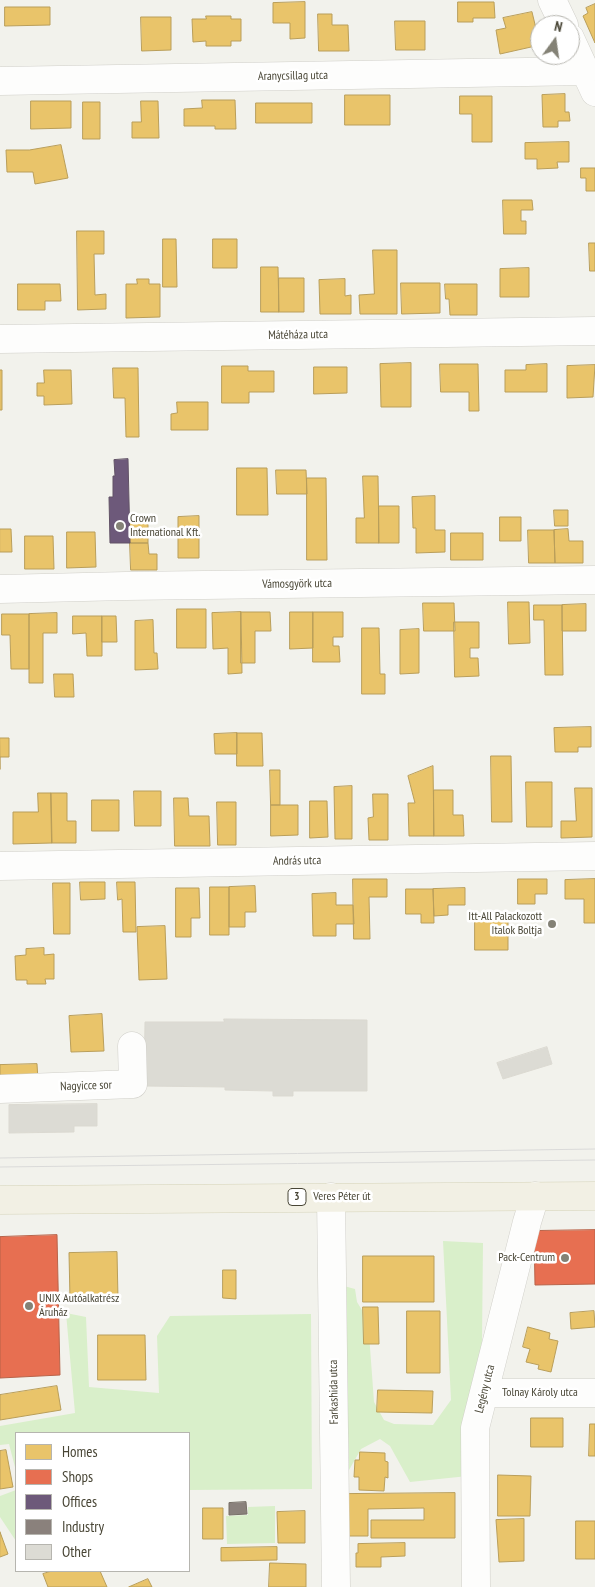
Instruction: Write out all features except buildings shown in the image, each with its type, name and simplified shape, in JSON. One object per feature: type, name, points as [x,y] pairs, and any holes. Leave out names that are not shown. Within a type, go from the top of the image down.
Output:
[{"type":"main road","name":"Veres Péter út","points":[[0,1200],[595,1196]]},
{"type":"street","points":[[552,0],[559,15]]},
{"type":"street","points":[[580,60],[590,82]]},
{"type":"street","name":"Aranycsillag utca","points":[[0,81],[590,82]]},
{"type":"street","name":"Mátéháza utca","points":[[0,339],[595,331]]},
{"type":"street","name":"Vámosgyörk utca","points":[[0,589],[595,580]]},
{"type":"street","name":"András utca","points":[[0,866],[595,856]]},
{"type":"street","name":"Nagyicce sor","points":[[0,1089],[133,1084],[132,1046]]},
{"type":"street","name":"Legény utca","points":[[476,1587],[475,1428],[535,1196]]},
{"type":"street","name":"Farkashida utca","points":[[331,1197],[336,1587]]},
{"type":"street","name":"Tolnay Károly utca","points":[[484,1393],[595,1393]]},
{"type":"green space","points":[[443,1241],[483,1243],[482,1341],[468,1476],[410,1482],[390,1446],[380,1439],[361,1449],[349,1470],[344,1286],[355,1289],[357,1302],[368,1320],[374,1402],[384,1420],[394,1424],[433,1425],[451,1400]]},
{"type":"green space","points":[[66,1313],[86,1317],[89,1387],[159,1393],[157,1336],[170,1316],[311,1314],[312,1489],[190,1490],[190,1432],[15,1432],[15,1467],[9,1444],[0,1445],[0,1426],[75,1413]]},
{"type":"green space","points":[[15,1490],[15,1540],[0,1517],[0,1496]]},
{"type":"green space","points":[[275,1506],[275,1543],[227,1544],[226,1516],[248,1515],[248,1507]]},
{"type":"tram line","points":[[0,1158],[595,1149]]},
{"type":"tram line","points":[[0,1167],[595,1160]]},
{"type":"place","name":"Crown International Kft.","points":[[120,526]]},
{"type":"place","name":"Itt-All Palackozott Italok Boltja","points":[[552,924]]},
{"type":"place","name":"Pack-Centrum","points":[[565,1258]]},
{"type":"place","name":"UNIX Autóalkatrész Áruház","points":[[29,1306]]}]
